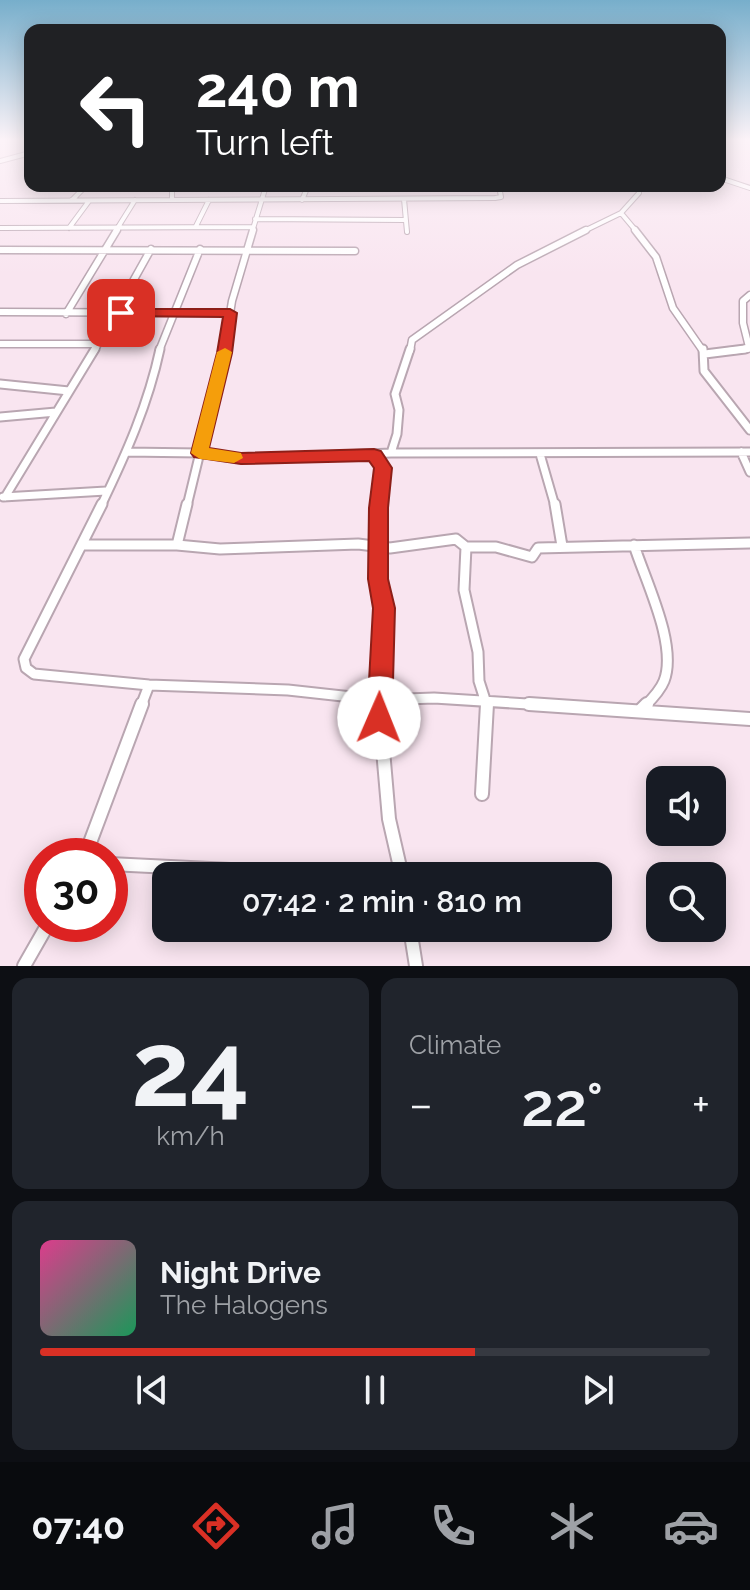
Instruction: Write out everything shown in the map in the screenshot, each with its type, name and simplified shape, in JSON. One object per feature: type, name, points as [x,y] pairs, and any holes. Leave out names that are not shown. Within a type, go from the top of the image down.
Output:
[{"type":"street","points":[[72,200],[80,192]]},
{"type":"street","points":[[172,192],[172,200]]},
{"type":"street","points":[[177,545],[224,353],[230,313],[264,192]]},
{"type":"street","points":[[302,200],[305,192]]},
{"type":"street","points":[[0,201],[495,198],[502,195],[501,192]]},
{"type":"street","points":[[391,453],[397,434],[399,410],[395,394],[407,365],[412,340],[516,265],[621,213],[639,192]]},
{"type":"street","points":[[404,199],[407,232]]},
{"type":"street","points":[[66,314],[135,200]]},
{"type":"street","points":[[196,226],[209,200]]},
{"type":"street","points":[[69,228],[89,201]]},
{"type":"street","points":[[621,213],[655,256],[673,308],[695,335],[705,354],[704,371],[750,430]]},
{"type":"street","points":[[255,219],[404,220]]},
{"type":"street","points":[[0,228],[253,227]]},
{"type":"street","points":[[3,497],[110,326],[114,313],[151,249]]},
{"type":"street","points":[[200,249],[161,344],[150,395],[83,545],[24,659],[26,668],[34,674],[149,685],[288,690],[379,700],[434,698],[642,709],[750,719]]},
{"type":"street","points":[[0,250],[355,251]]},
{"type":"street","points":[[705,354],[749,347],[743,323],[743,301],[750,295]]},
{"type":"street","points":[[0,312],[230,313]]},
{"type":"street","points":[[0,344],[96,344]]},
{"type":"street","points":[[0,384],[69,391]]},
{"type":"street","points":[[0,417],[56,412]]},
{"type":"street","points":[[126,452],[200,453],[241,459],[391,453],[746,452],[750,472]]},
{"type":"street","points":[[540,454],[554,499],[562,546]]},
{"type":"street","points":[[374,455],[383,468],[378,508],[378,579],[384,608],[379,700],[389,819],[399,862]]},
{"type":"street","points":[[3,497],[106,491]]},
{"type":"street","points":[[83,545],[177,545],[220,549],[358,544],[380,548],[456,539],[466,547],[496,547],[532,557],[538,548],[562,546],[674,547],[750,543]]},
{"type":"street","points":[[634,545],[668,650],[667,676],[659,691],[642,709]]},
{"type":"street","points":[[466,547],[464,590],[478,652],[479,681],[487,702],[482,794]]},
{"type":"street","points":[[92,838],[149,685]]},
{"type":"street","points":[[128,865],[152,866]]},
{"type":"street","points":[[24,966],[38,942]]},
{"type":"street","points":[[412,942],[416,966]]},
{"type":"slow traffic","points":[[225,352],[205,421],[200,453],[234,458]]},
{"type":"route","points":[[121,313],[230,313],[224,353],[205,421],[200,453],[241,459],[374,455],[383,468],[378,508],[378,579],[384,608],[379,718]]}]
